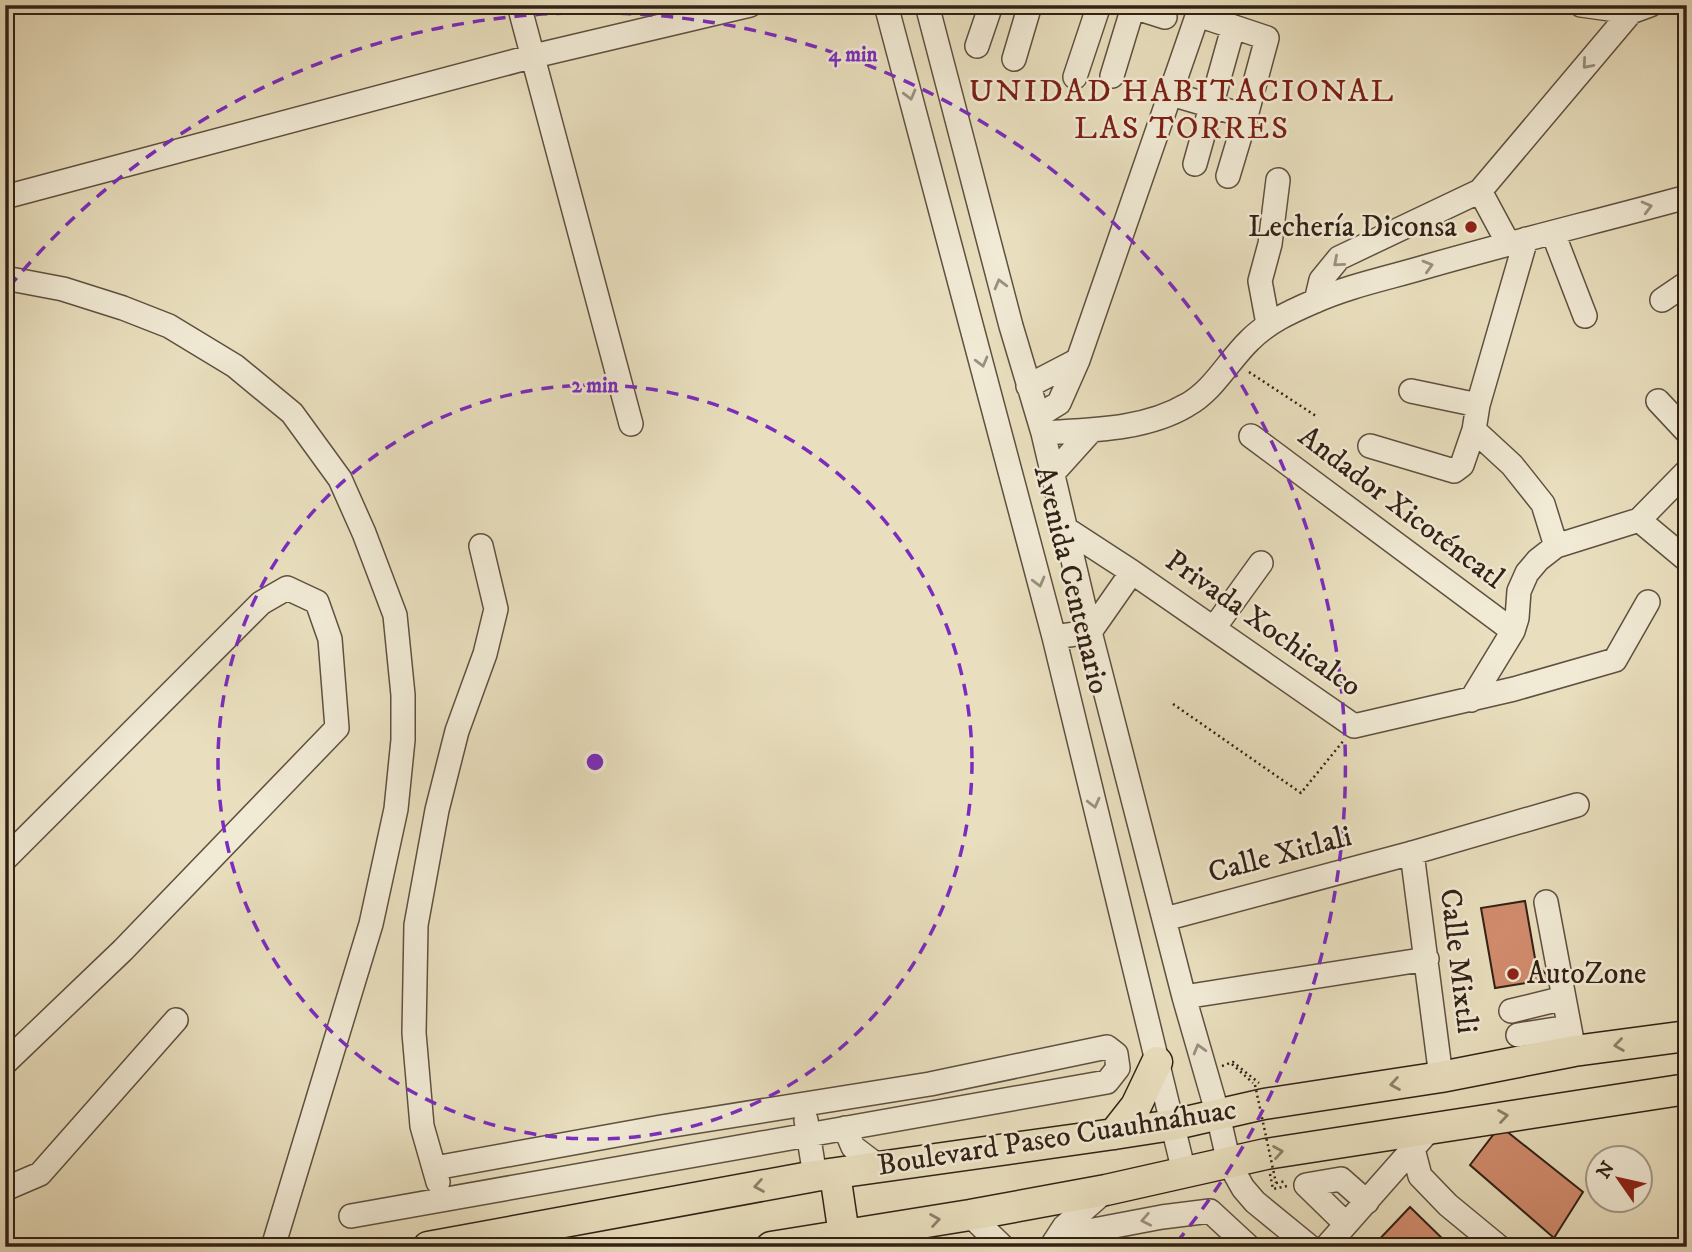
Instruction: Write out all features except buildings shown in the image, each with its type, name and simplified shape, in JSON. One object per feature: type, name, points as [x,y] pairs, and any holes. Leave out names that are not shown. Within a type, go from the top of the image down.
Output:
[{"type":"main road","name":"Boulevard Paseo Cuauhnáhuac","points":[[428,1247],[877,1166],[1172,1125],[1218,1115],[1260,1095],[1441,1077],[1571,1039],[1687,1036]]},
{"type":"main road","points":[[1114,1134],[1136,1106],[1157,1062]]},
{"type":"main road","name":"Boulevard Paseo Cuauhnáhuac","points":[[783,1246],[1106,1190],[1266,1154],[1422,1138],[1687,1089]]},
{"type":"main road","points":[[825,1175],[844,1235]]},
{"type":"street","points":[[519,5],[631,424]]},
{"type":"street","points":[[5,197],[534,56],[750,5]]},
{"type":"street","name":"Avenida Centenario","points":[[886,5],[1054,637],[1184,1172]]},
{"type":"street","name":"Avenida Centenario","points":[[927,5],[1010,326],[1053,473],[1090,632],[1229,1163],[1243,1188],[1255,1202],[1310,1247]]},
{"type":"street","points":[[977,46],[990,5]]},
{"type":"street","points":[[1014,59],[1030,5]]},
{"type":"street","points":[[1075,77],[1099,5]]},
{"type":"street","points":[[1581,5],[1641,9]]},
{"type":"street","points":[[1112,76],[1136,7],[1165,17]]},
{"type":"street","points":[[1316,301],[1321,280],[1339,258],[1480,191],[1641,9]]},
{"type":"street","points":[[1040,425],[1059,403],[1078,360],[1199,10],[1233,27],[1267,38],[1227,176]]},
{"type":"street","points":[[1195,164],[1233,27]]},
{"type":"street","points":[[1171,94],[1246,116]]},
{"type":"street","points":[[1268,324],[1260,281],[1270,244],[1278,180]]},
{"type":"street","points":[[1370,446],[1454,471],[1462,465],[1474,430],[1517,241],[1480,191]]},
{"type":"street","points":[[1040,425],[1090,432],[1164,416],[1189,404],[1209,388],[1268,324],[1316,301],[1517,241],[1687,197]]},
{"type":"street","points":[[1553,233],[1585,316]]},
{"type":"street","points":[[5,278],[63,289],[123,307],[169,326],[235,366],[292,413],[340,479],[395,615],[403,695],[403,740],[396,809],[371,924],[273,1247]]},
{"type":"street","points":[[1662,300],[1687,283]]},
{"type":"street","points":[[974,334],[1010,326]]},
{"type":"street","points":[[1028,386],[1078,360]]},
{"type":"street","points":[[1411,391],[1478,405]]},
{"type":"street","points":[[1658,401],[1687,432]]},
{"type":"street","points":[[1474,430],[1512,465],[1543,504],[1556,546]]},
{"type":"street","points":[[1053,473],[1090,432]]},
{"type":"street","name":"Andador Xicoténcatl","points":[[1251,436],[1513,631]]},
{"type":"street","points":[[1471,700],[1513,631],[1519,591],[1527,573],[1556,546],[1639,520],[1686,472]]},
{"type":"street","points":[[1639,520],[1687,561]]},
{"type":"street","name":"Privada Xochicalco","points":[[1066,529],[1354,726],[1471,700],[1615,660],[1648,602]]},
{"type":"street","points":[[441,1200],[435,1168],[422,1126],[415,1046],[416,925],[437,810],[457,731],[485,654],[496,609],[481,546]]},
{"type":"street","points":[[1214,628],[1261,564]]},
{"type":"street","points":[[1054,637],[1090,632],[1132,572]]},
{"type":"street","points":[[5,859],[261,603],[288,588],[317,602],[330,639],[337,728],[123,950],[5,1063]]},
{"type":"street","name":"Calle Xitlali","points":[[1164,919],[1412,853],[1577,805]]},
{"type":"street","name":"Calle Mixtli","points":[[1412,853],[1441,1077]]},
{"type":"street","points":[[1518,1035],[1571,1039],[1546,902]]},
{"type":"street","points":[[1184,998],[1427,959]]},
{"type":"street","points":[[1511,1011],[1564,998]]},
{"type":"street","points":[[5,1189],[40,1174],[176,1020]]},
{"type":"street","points":[[351,1216],[1107,1082],[1118,1068],[1116,1055],[1107,1047],[930,1084],[660,1127],[435,1168]]},
{"type":"street","points":[[803,1104],[809,1134],[825,1175]]},
{"type":"street","points":[[845,1128],[853,1147],[877,1166]]},
{"type":"street","points":[[1325,1247],[1422,1138]]},
{"type":"street","points":[[1422,1138],[1420,1176],[1448,1205],[1499,1247]]},
{"type":"street","points":[[1346,1224],[1306,1185],[1341,1179],[1367,1202]]},
{"type":"street","points":[[1051,1247],[1064,1227],[1106,1190]]},
{"type":"street","points":[[1084,1247],[1080,1239],[1083,1232],[1210,1211],[1249,1247]]},
{"type":"street","points":[[970,1215],[1003,1247]]},
{"type":"path","points":[[1232,361],[1316,416]]},
{"type":"path","points":[[1173,704],[1301,793],[1354,726]]},
{"type":"path","points":[[1260,1095],[1231,1064],[1233,1062],[1260,1083],[1276,1183],[1292,1180]]},
{"type":"path","points":[[1273,1189],[1293,1185]]},
{"type":"place","name":"Lechería Diconsa","points":[[1471,227]]},
{"type":"place","name":"AutoZone","points":[[1513,974]]},
{"type":"district","name":"UNIDAD HABITACIONAL LAS TORRES","points":[[1182,110]]}]
